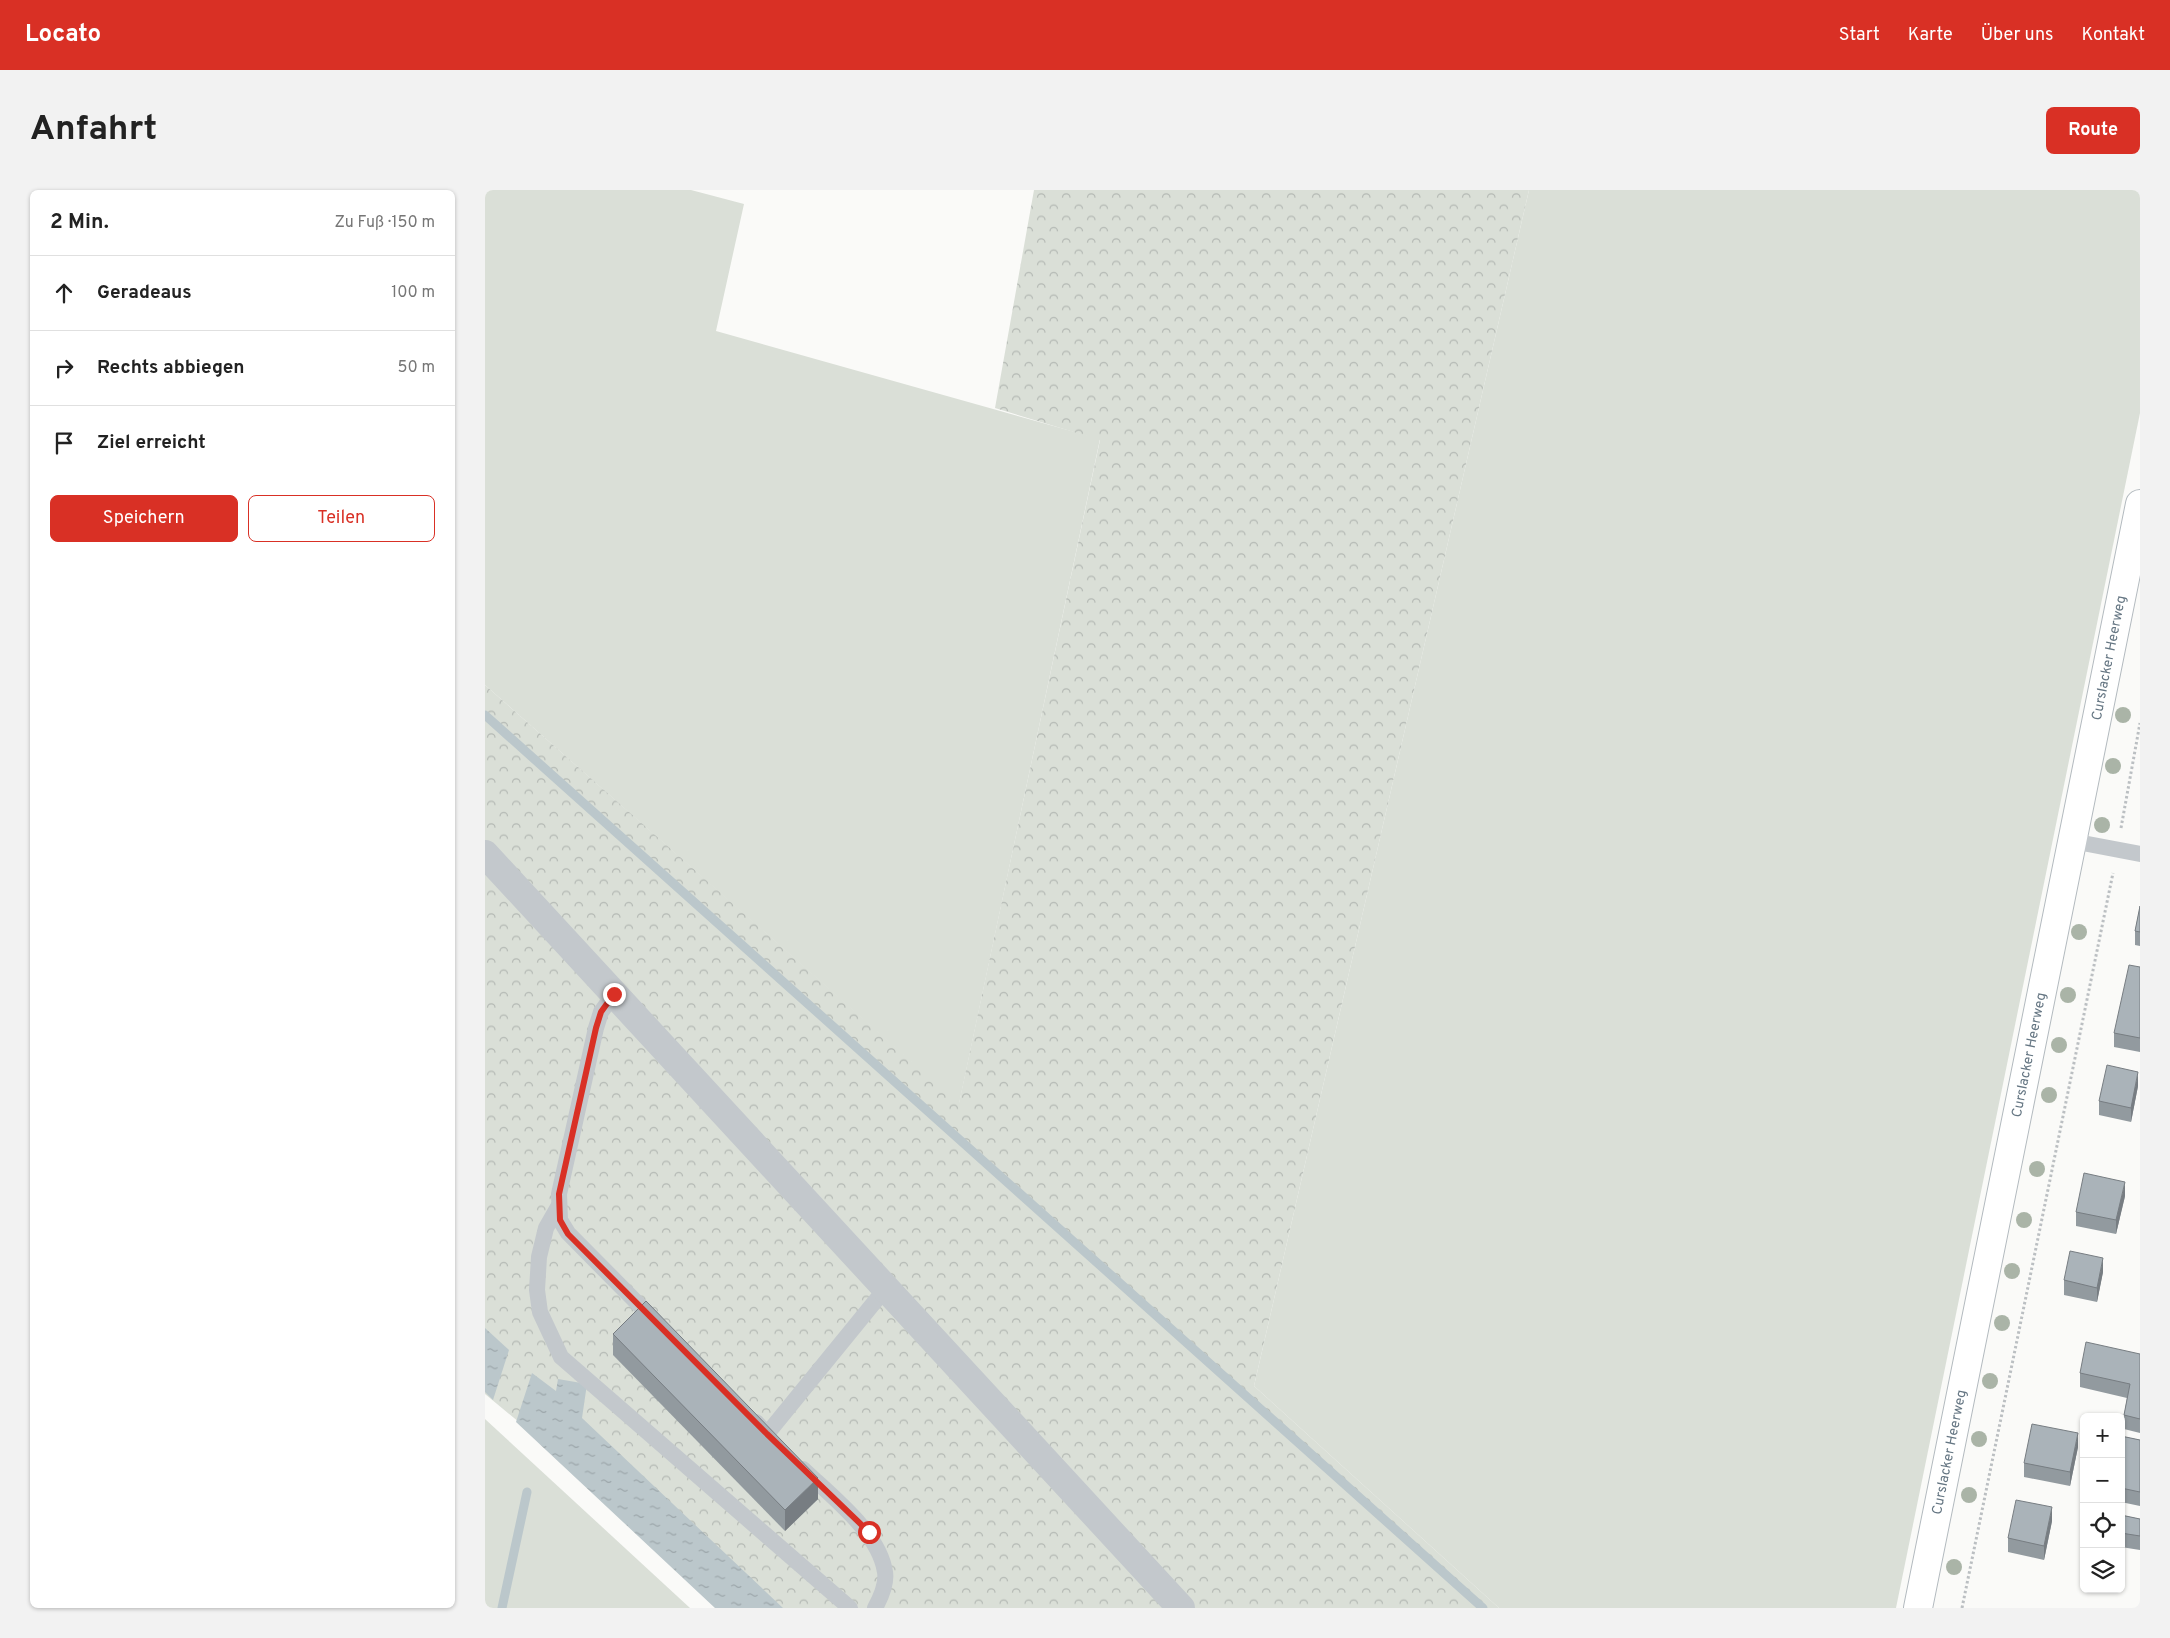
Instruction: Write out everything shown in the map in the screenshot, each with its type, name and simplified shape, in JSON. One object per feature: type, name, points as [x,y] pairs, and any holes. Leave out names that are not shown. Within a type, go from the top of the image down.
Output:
[{"type":"main road","name":"Curslacker Heerweg","points":[[1918,1608],[2140,504]]},
{"type":"street","points":[[485,854],[1181,1608]]},
{"type":"lane","points":[[2072,841],[2140,854]]},
{"type":"lane","points":[[614,994],[601,1012],[596,1028],[559,1194],[558,1207],[560,1220],[568,1234],[664,1330]]},
{"type":"lane","points":[[558,1207],[546,1228],[539,1257],[537,1290],[540,1312],[561,1357],[850,1608]]},
{"type":"lane","points":[[767,1434],[886,1288]]},
{"type":"lane","points":[[747,1413],[781,1447]]},
{"type":"lane","points":[[795,1461],[869,1532],[877,1546],[886,1572],[883,1592],[875,1608]]},
{"type":"path","points":[[1962,1608],[2117,849],[2140,722]]},
{"type":"green space","points":[[485,190],[691,190],[744,204],[716,331],[1100,439],[959,1104],[485,685]]},
{"type":"green space","points":[[1034,190],[1529,190],[1254,1386],[1499,1608],[744,1608],[485,1394],[485,685],[959,1103],[1100,440],[995,408]]},
{"type":"green space","points":[[1529,190],[2140,190],[2140,413],[1896,1608],[1499,1608],[1254,1386]]},
{"type":"green space","points":[[485,1419],[690,1608],[485,1608]]},
{"type":"water","points":[[485,1328],[509,1350],[493,1400],[485,1392]]},
{"type":"water","points":[[532,1373],[556,1391],[558,1379],[587,1384],[582,1418],[783,1608],[715,1608],[516,1422]]},
{"type":"building","points":[[2140,906],[2140,932],[2135,931]]},
{"type":"building","points":[[2129,965],[2140,967],[2140,1038],[2114,1033]]},
{"type":"building","points":[[2107,1065],[2138,1072],[2131,1108],[2099,1101]]},
{"type":"building","points":[[2084,1173],[2125,1182],[2116,1220],[2076,1212]]},
{"type":"building","points":[[2070,1251],[2103,1258],[2097,1288],[2064,1280]]},
{"type":"building","points":[[646,1301],[818,1478],[785,1510],[613,1334]]},
{"type":"building","points":[[2086,1342],[2140,1354],[2140,1419],[2125,1415],[2130,1384],[2080,1373]]},
{"type":"building","points":[[2032,1424],[2078,1433],[2070,1472],[2024,1463]]},
{"type":"building","points":[[2125,1437],[2140,1440],[2140,1492],[2125,1489]]},
{"type":"building","points":[[2016,1500],[2052,1507],[2044,1546],[2008,1538]]},
{"type":"building","points":[[2125,1516],[2140,1519],[2140,1536],[2125,1534]]},
{"type":"waterway","points":[[485,715],[1483,1608]]},
{"type":"waterway","points":[[502,1608],[527,1492]]},
{"type":"route","points":[[614,994],[601,1012],[596,1028],[559,1194],[560,1220],[568,1234],[767,1434],[869,1532]]}]
